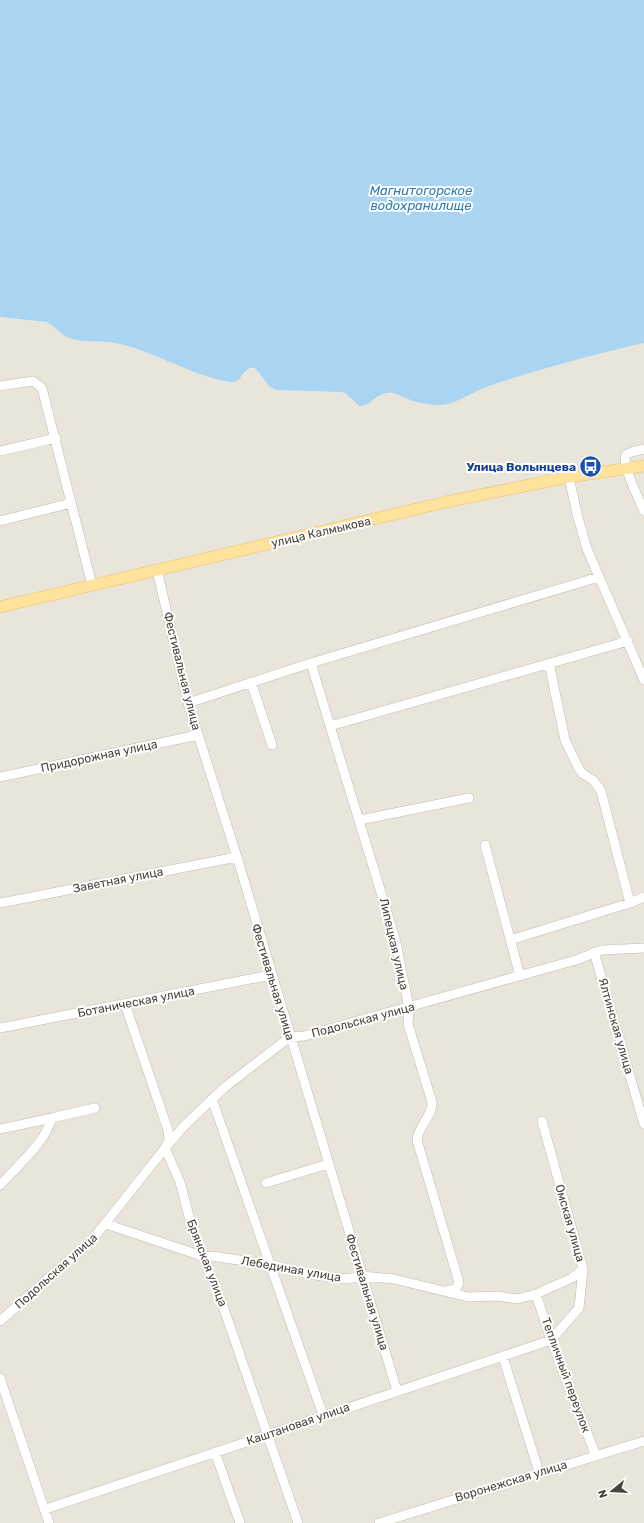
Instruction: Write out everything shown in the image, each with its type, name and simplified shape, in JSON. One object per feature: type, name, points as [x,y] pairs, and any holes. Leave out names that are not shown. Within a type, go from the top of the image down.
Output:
[{"type":"main road","name":"улица Калмыкова","points":[[0,607],[446,502],[569,477],[644,466]]},
{"type":"street","points":[[0,386],[29,382],[38,384],[42,388],[56,438],[92,585]]},
{"type":"street","points":[[0,451],[56,438]]},
{"type":"street","points":[[644,449],[627,454],[626,468],[644,511]]},
{"type":"street","points":[[569,477],[582,533],[599,577],[644,680]]},
{"type":"street","points":[[0,520],[71,502]]},
{"type":"street","name":"Фестивальная улица","points":[[157,570],[188,703],[237,857],[397,1391]]},
{"type":"street","points":[[188,703],[310,663],[599,577]]},
{"type":"street","points":[[330,726],[628,641]]},
{"type":"street","name":"Липецкая улица","points":[[310,663],[360,820],[395,938],[409,1008],[408,1024],[432,1107],[419,1132],[417,1140],[458,1283],[456,1289],[445,1291]]},
{"type":"street","points":[[549,663],[565,740],[579,769],[583,774],[593,780],[600,792],[630,903]]},
{"type":"street","points":[[251,682],[272,745]]},
{"type":"street","name":"Придорожная улица","points":[[0,777],[198,735]]},
{"type":"street","points":[[360,820],[469,798]]},
{"type":"street","points":[[485,845],[520,976]]},
{"type":"street","name":"Заветная улица","points":[[0,903],[237,857]]},
{"type":"street","points":[[510,940],[630,903],[644,897]]},
{"type":"street","name":"Подольская улица","points":[[0,1321],[73,1259],[106,1224],[165,1148],[225,1086],[290,1037],[304,1036],[409,1008],[576,960],[594,952],[612,949],[644,948]]},
{"type":"street","name":"Ялтинская улица","points":[[594,952],[644,1124]]},
{"type":"street","name":"Ботаническая улица","points":[[0,1028],[271,974]]},
{"type":"street","points":[[125,1004],[168,1130],[169,1140],[165,1148]]},
{"type":"street","points":[[212,1099],[272,1265],[323,1415]]},
{"type":"street","points":[[0,1129],[95,1108]]},
{"type":"street","points":[[0,1185],[38,1144],[49,1129],[52,1118]]},
{"type":"street","name":"Омская улица","points":[[542,1121],[583,1269],[579,1308],[551,1340]]},
{"type":"street","name":"Брянская улица","points":[[165,1148],[180,1182],[192,1228],[205,1257],[298,1523]]},
{"type":"street","points":[[266,1183],[328,1164]]},
{"type":"street","name":"Лебединая улица","points":[[106,1224],[205,1257],[212,1256],[272,1265],[315,1275],[348,1279],[362,1276],[394,1279],[468,1297],[497,1296],[517,1299],[536,1294],[572,1278],[583,1269]]},
{"type":"street","name":"Тепличный переулок","points":[[536,1294],[551,1340],[596,1456]]},
{"type":"street","name":"Каштановая улица","points":[[46,1509],[268,1435],[323,1415],[551,1340]]},
{"type":"street","points":[[503,1357],[539,1472]]},
{"type":"street","points":[[0,1378],[18,1434],[46,1509],[46,1523]]},
{"type":"street","name":"Воронежская улица","points":[[379,1523],[539,1472],[644,1441]]},
{"type":"street","points":[[216,1452],[240,1523]]},
{"type":"shaded area","points":[[0,317],[47,322],[53,324],[71,339],[115,343],[156,355],[207,376],[233,382],[242,377],[249,369],[255,368],[265,381],[276,390],[340,392],[345,393],[355,403],[369,403],[389,392],[397,393],[406,398],[442,405],[486,387],[564,362],[644,343],[644,1523],[0,1523]]},
{"type":"water","name":"Магнитогорское водохранилище","points":[[0,0],[644,0],[644,343],[585,357],[527,374],[483,388],[459,400],[447,404],[424,404],[392,393],[381,395],[367,404],[359,406],[345,393],[340,392],[276,390],[269,386],[255,368],[248,369],[235,382],[216,379],[130,347],[109,342],[74,340],[63,335],[47,322],[0,317]]},
{"type":"place","name":"Улица Волынцева","points":[[591,467]]}]
